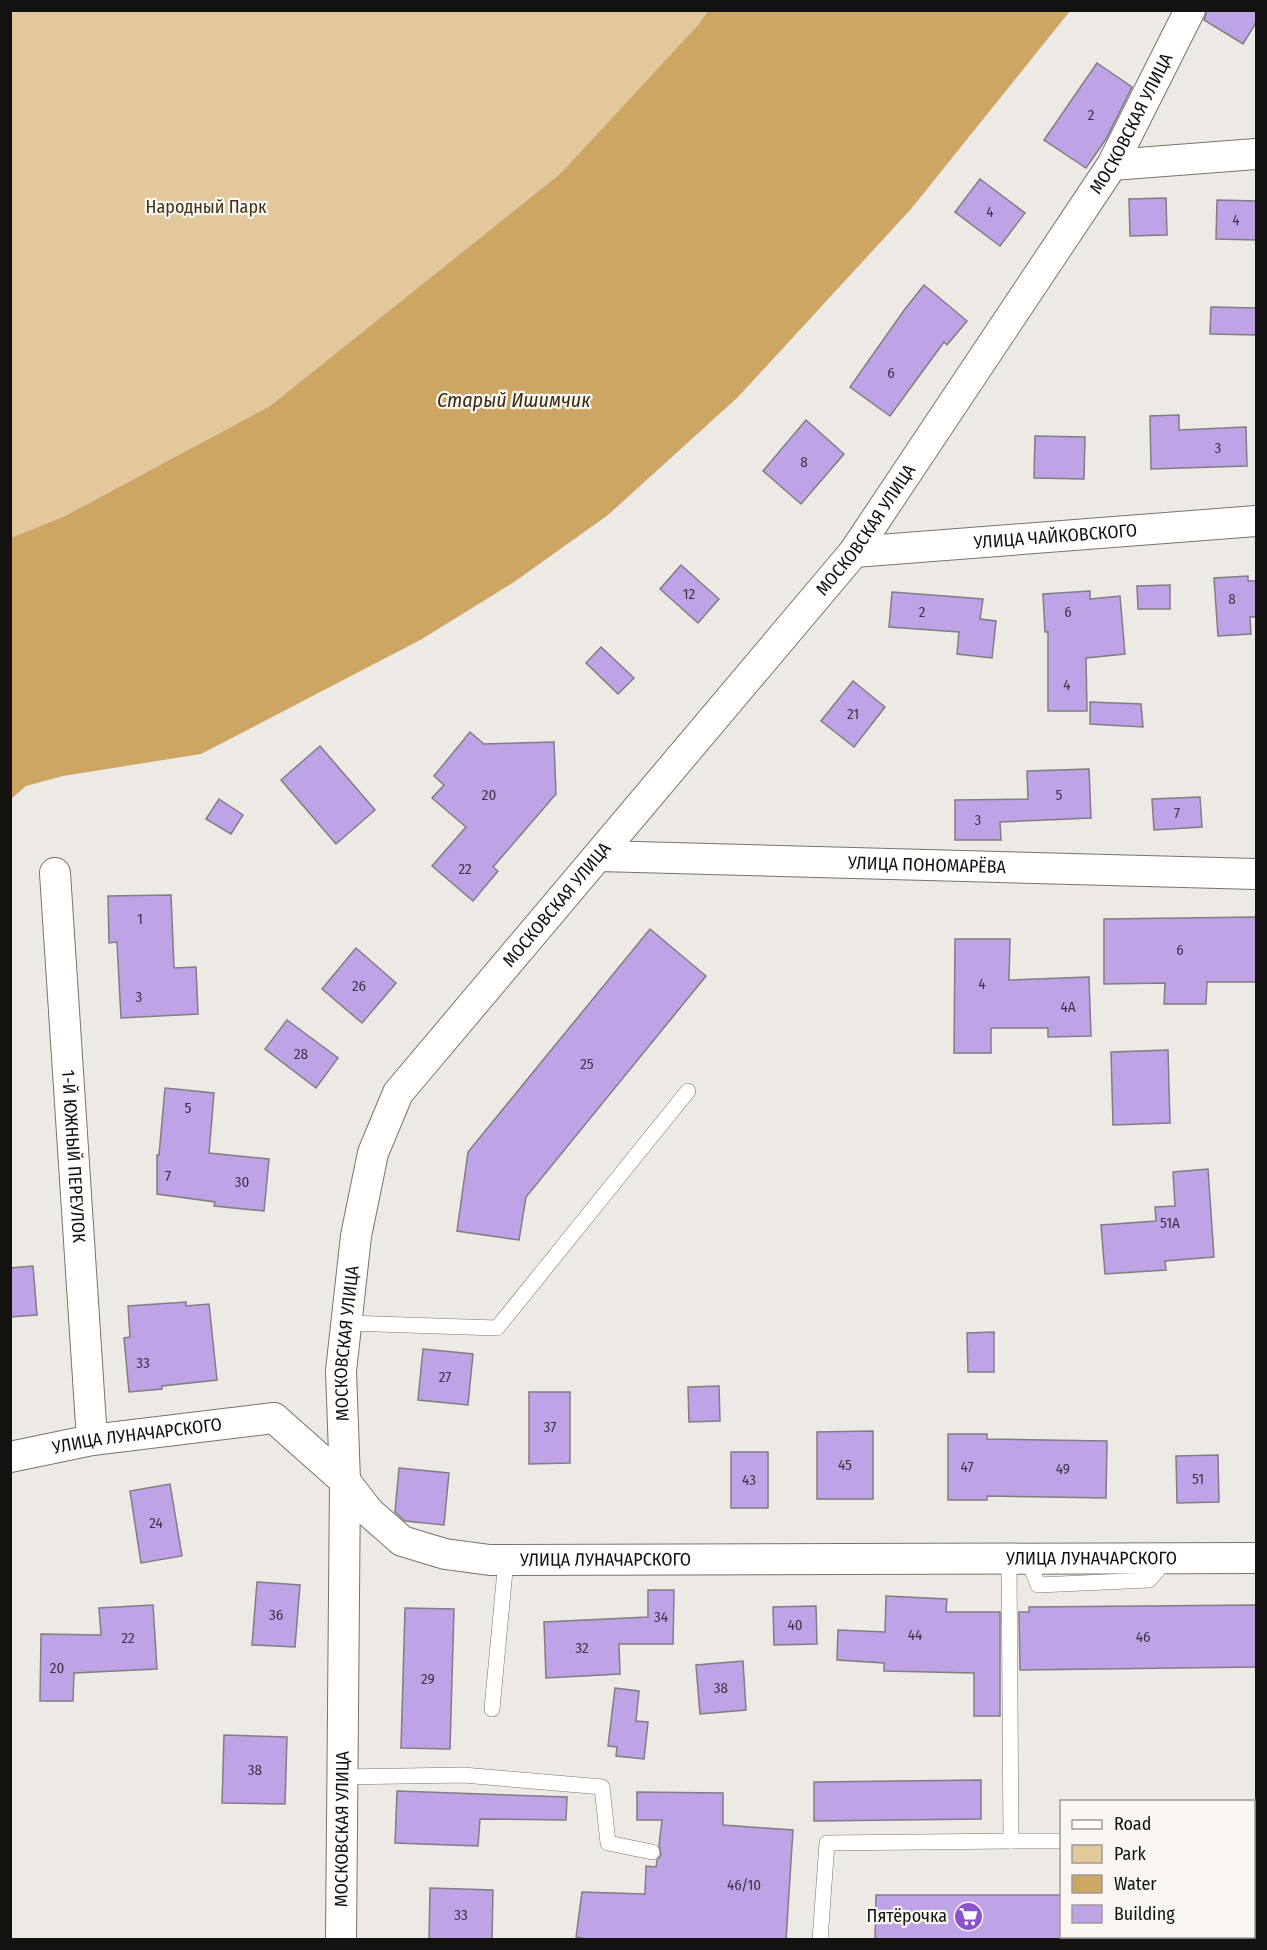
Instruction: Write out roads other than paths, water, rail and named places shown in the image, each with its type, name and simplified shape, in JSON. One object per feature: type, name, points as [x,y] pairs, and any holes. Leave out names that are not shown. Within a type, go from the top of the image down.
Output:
[{"type":"street","name":"МОСКОВСКАЯ УЛИЦА","points":[[341,1940],[345,1481],[341,1371],[356,1236],[373,1153],[398,1093],[854,552],[1112,165],[1190,10]]},
{"type":"street","points":[[1112,165],[1257,154]]},
{"type":"street","name":"УЛИЦА ЧАЙКОВСКОГО","points":[[854,552],[1257,521]]},
{"type":"street","name":"УЛИЦА ПОНОМАРЁВА","points":[[599,856],[1257,874]]},
{"type":"street","name":"1-Й ЮЖНЫЙ ПЕРЕУЛОК","points":[[55,873],[92,1440]]},
{"type":"street","name":"УЛИЦА ЛУНАЧАРСКОГО","points":[[10,1457],[92,1440],[274,1418],[345,1481],[369,1512],[402,1542],[445,1554],[490,1560],[1257,1558]]},
{"type":"lane","points":[[346,1323],[498,1328],[688,1091]]},
{"type":"lane","points":[[1011,1841],[1019,1559]]},
{"type":"lane","points":[[492,1709],[506,1560]]},
{"type":"lane","points":[[342,1777],[463,1775],[602,1787],[608,1843],[652,1852]]},
{"type":"lane","points":[[820,1940],[827,1844],[1060,1841]]},
{"type":"water","name":"Старый Ишимчик","points":[[708,11],[1070,11],[911,209],[738,397],[608,515],[514,582],[422,639],[201,754],[63,776],[26,786],[11,799],[11,538],[65,516],[270,406],[560,174],[698,25]]},
{"type":"place","name":"Пятёрочка","points":[[968,1916]]},
{"type":"park label","name":"Народный Парк","points":[[206,207]]}]
